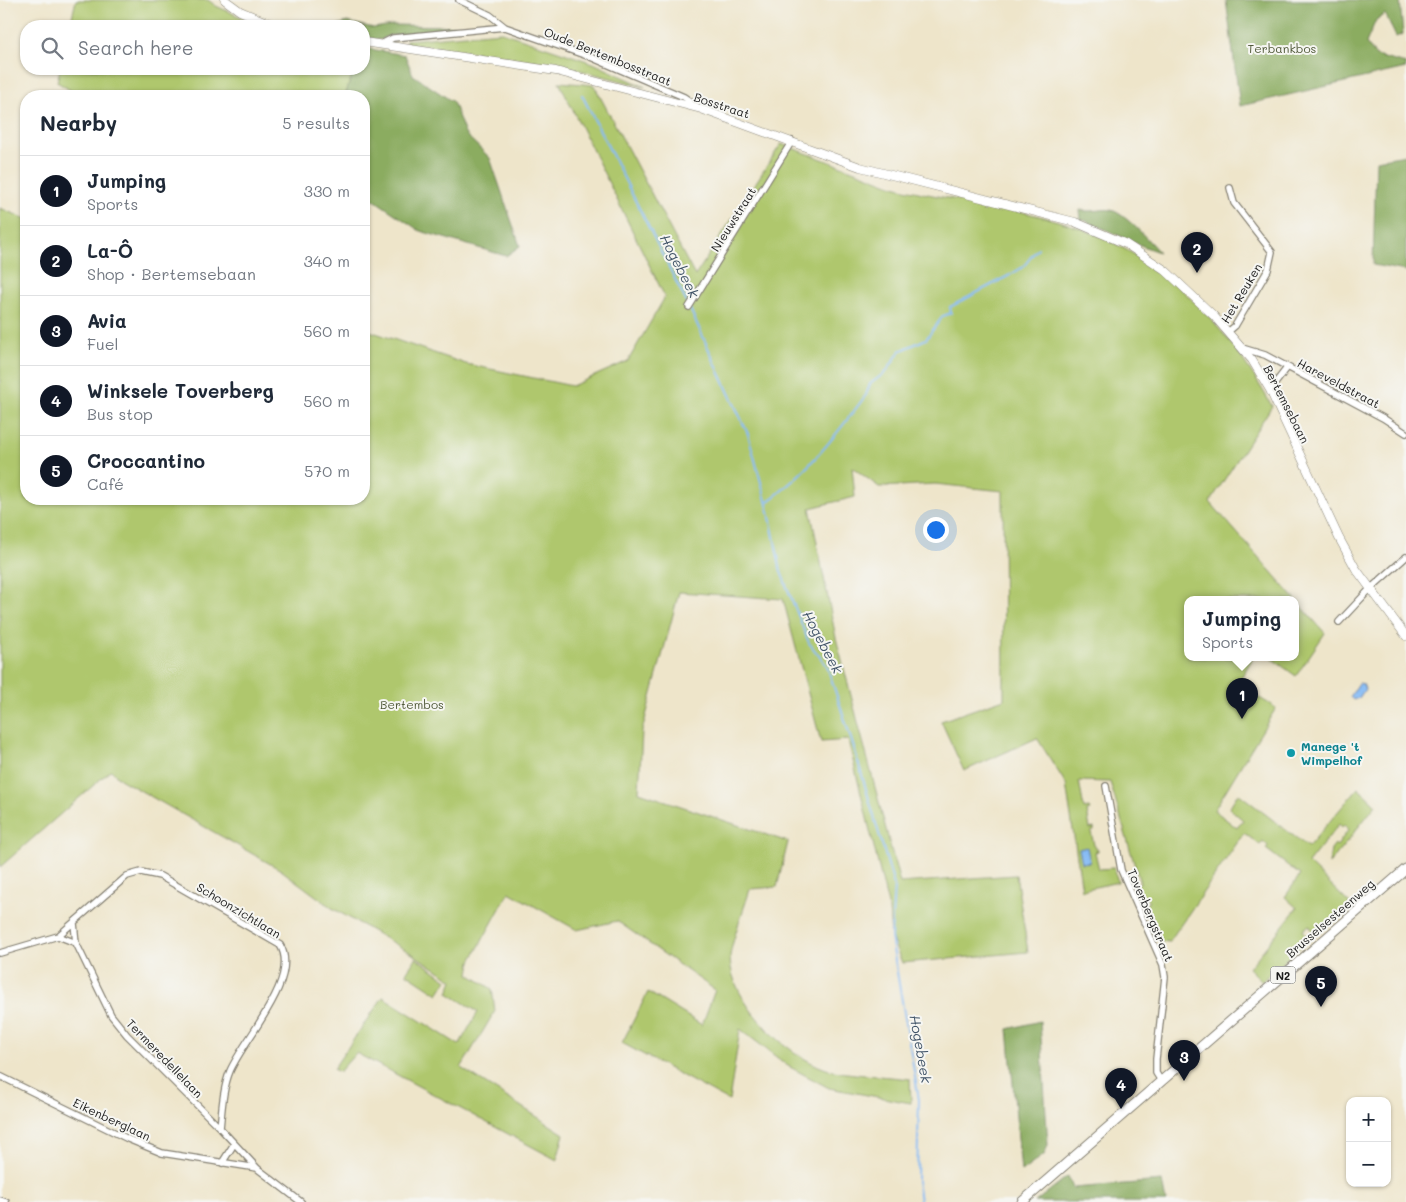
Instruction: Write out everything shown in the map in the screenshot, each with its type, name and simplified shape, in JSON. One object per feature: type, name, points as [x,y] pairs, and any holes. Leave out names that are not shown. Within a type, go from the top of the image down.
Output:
[{"type":"main road","name":"Brusselsesteenweg","points":[[1022,1202],[1406,869]]},
{"type":"street","points":[[225,0],[240,11],[262,20]]},
{"type":"street","name":"Oude Bertembosstraat","points":[[460,0],[490,16],[505,27],[593,58],[684,97],[701,109]]},
{"type":"street","name":"Oude Bertembosstraat","points":[[381,44],[393,38],[505,27]]},
{"type":"street","name":"Bosstraat","points":[[370,43],[556,71],[701,109],[860,167],[1066,220]]},
{"type":"street","name":"Nieuwstraat","points":[[689,306],[792,141]]},
{"type":"street","name":"Het Reuken","points":[[1229,332],[1235,326],[1268,270],[1272,252],[1234,203],[1230,188]]},
{"type":"street","name":"Bertemsebaan","points":[[1066,220],[1105,234],[1145,256],[1165,270],[1229,332],[1270,390],[1339,538],[1370,589],[1406,636]]},
{"type":"street","name":"Hareveldstraat","points":[[1242,348],[1265,356],[1383,418],[1406,433]]},
{"type":"street","name":"Hareveldstraat","points":[[1270,390],[1287,368]]},
{"type":"street","points":[[1339,622],[1370,589],[1406,557]]},
{"type":"street","name":"Toverbergstraat","points":[[1106,786],[1121,870],[1163,965],[1165,977],[1156,1059],[1156,1073],[1161,1081]]},
{"type":"street","name":"Schoonzichtlaan","points":[[0,953],[58,936],[127,876],[148,872],[160,876],[271,938],[280,945],[286,962],[281,984],[230,1072],[220,1128]]},
{"type":"street","name":"Termeredellelaan","points":[[74,924],[76,943],[111,1015],[127,1034],[220,1128]]},
{"type":"street","points":[[58,936],[76,943]]},
{"type":"street","name":"Eikenberglaan","points":[[0,1076],[128,1139],[162,1153],[258,1169]]},
{"type":"street","points":[[220,1128],[258,1169],[301,1202]]},
{"type":"street","points":[[222,1163],[234,1144]]},
{"type":"street","points":[[0,1200],[6,1202]]},
{"type":"green space","points":[[76,0],[208,0],[216,6],[248,20],[71,20]]},
{"type":"green space","name":"Terbankbos","points":[[1226,0],[1400,0],[1403,34],[1396,37],[1385,14],[1376,20],[1366,43],[1376,56],[1406,64],[1406,68],[1240,106]]},
{"type":"green space","points":[[392,25],[454,26],[454,29],[388,36],[381,40],[370,39],[370,27]]},
{"type":"green space","points":[[502,32],[593,63],[645,87],[556,64],[406,43],[406,40]]},
{"type":"green space","points":[[370,49],[405,55],[413,75],[453,102],[465,134],[490,158],[520,246],[506,256],[420,231],[370,197],[370,90],[347,90],[352,75],[370,75]]},
{"type":"green space","points":[[59,75],[352,75],[347,90],[70,90],[57,82]]},
{"type":"green space","name":"Bertembos","points":[[559,82],[594,85],[695,276],[781,144],[900,188],[1045,217],[1065,223],[1099,236],[1131,252],[1160,272],[1186,294],[1233,346],[1272,406],[1210,502],[1292,596],[1184,596],[1184,661],[1251,661],[1237,684],[1276,708],[1214,810],[1237,828],[1243,820],[1229,808],[1238,793],[1308,847],[1358,788],[1376,805],[1329,864],[1331,849],[1335,844],[1337,846],[1349,829],[1344,825],[1342,827],[1339,824],[1308,863],[1350,904],[1315,934],[1309,925],[1303,930],[1309,939],[1262,981],[1249,968],[1297,908],[1285,897],[1300,875],[1266,849],[1268,846],[1263,841],[1260,845],[1244,833],[1169,942],[1160,941],[1142,906],[1148,903],[1148,899],[1139,898],[1133,885],[1140,883],[1110,782],[1079,781],[1084,809],[1089,808],[1090,810],[1087,811],[1090,829],[1094,828],[1094,831],[1091,832],[1095,849],[1098,849],[1095,852],[1099,869],[1114,868],[1118,882],[1082,890],[1066,784],[1037,738],[964,771],[941,721],[1004,699],[1003,491],[935,484],[879,487],[852,467],[855,497],[810,508],[836,638],[900,883],[1016,875],[1028,952],[902,963],[891,937],[889,909],[848,740],[821,742],[783,599],[679,592],[642,731],[639,792],[788,842],[777,887],[750,889],[738,924],[730,958],[733,975],[740,992],[750,1009],[763,1025],[794,1052],[810,1062],[834,1071],[910,1079],[911,1103],[829,1088],[788,1066],[740,1029],[729,1101],[622,1043],[648,992],[702,1025],[715,990],[617,921],[577,930],[509,892],[471,961],[469,974],[492,989],[495,1011],[461,1068],[564,1134],[557,1160],[356,1053],[339,1072],[333,1069],[383,997],[459,1045],[478,1012],[448,993],[453,980],[411,953],[332,908],[281,870],[120,779],[111,770],[0,867],[0,208],[20,216],[20,505],[370,505],[370,331],[466,364],[572,386],[628,361],[665,297]]},
{"type":"green space","points":[[1406,155],[1406,271],[1373,265],[1376,160]]},
{"type":"green space","points":[[1080,210],[1111,210],[1117,212],[1136,228],[1159,252],[1081,219]]},
{"type":"green space","points":[[1299,603],[1325,633],[1296,676],[1275,661],[1299,661]]},
{"type":"green space","points":[[416,958],[447,980],[438,994],[406,973]]},
{"type":"green space","points":[[1040,1021],[1048,1145],[1044,1155],[1021,1172],[1008,1029]]},
{"type":"green space","points":[[1068,1176],[1073,1188],[1162,1181],[1166,1202],[1035,1202]]},
{"type":"water","points":[[1359,683],[1363,684],[1365,689],[1359,698],[1353,700],[1350,697]]},
{"type":"water","points":[[1087,847],[1090,862],[1082,863],[1079,849]]},
{"type":"waterway","name":"Hogebeek","points":[[582,95],[688,305]]},
{"type":"waterway","points":[[767,502],[795,479],[820,453],[866,395],[870,384],[886,372],[900,351],[926,339],[943,316],[951,313],[950,307],[1023,267],[1038,248]]},
{"type":"waterway","name":"Hogebeek","points":[[690,309],[748,434],[769,512],[781,572],[809,643],[827,666],[854,748],[894,885],[891,937],[919,1100],[917,1180],[920,1202]]},
{"type":"place","name":"La-Ô","points":[[1197,273]]},
{"type":"place","name":"Jumping","points":[[1242,719]]},
{"type":"place","name":"Manege 't Wimpelhof","points":[[1291,753]]},
{"type":"place","name":"Croccantino","points":[[1321,1007]]},
{"type":"place","name":"Avia","points":[[1184,1081]]},
{"type":"place","name":"Winksele Toverberg","points":[[1121,1109]]}]
